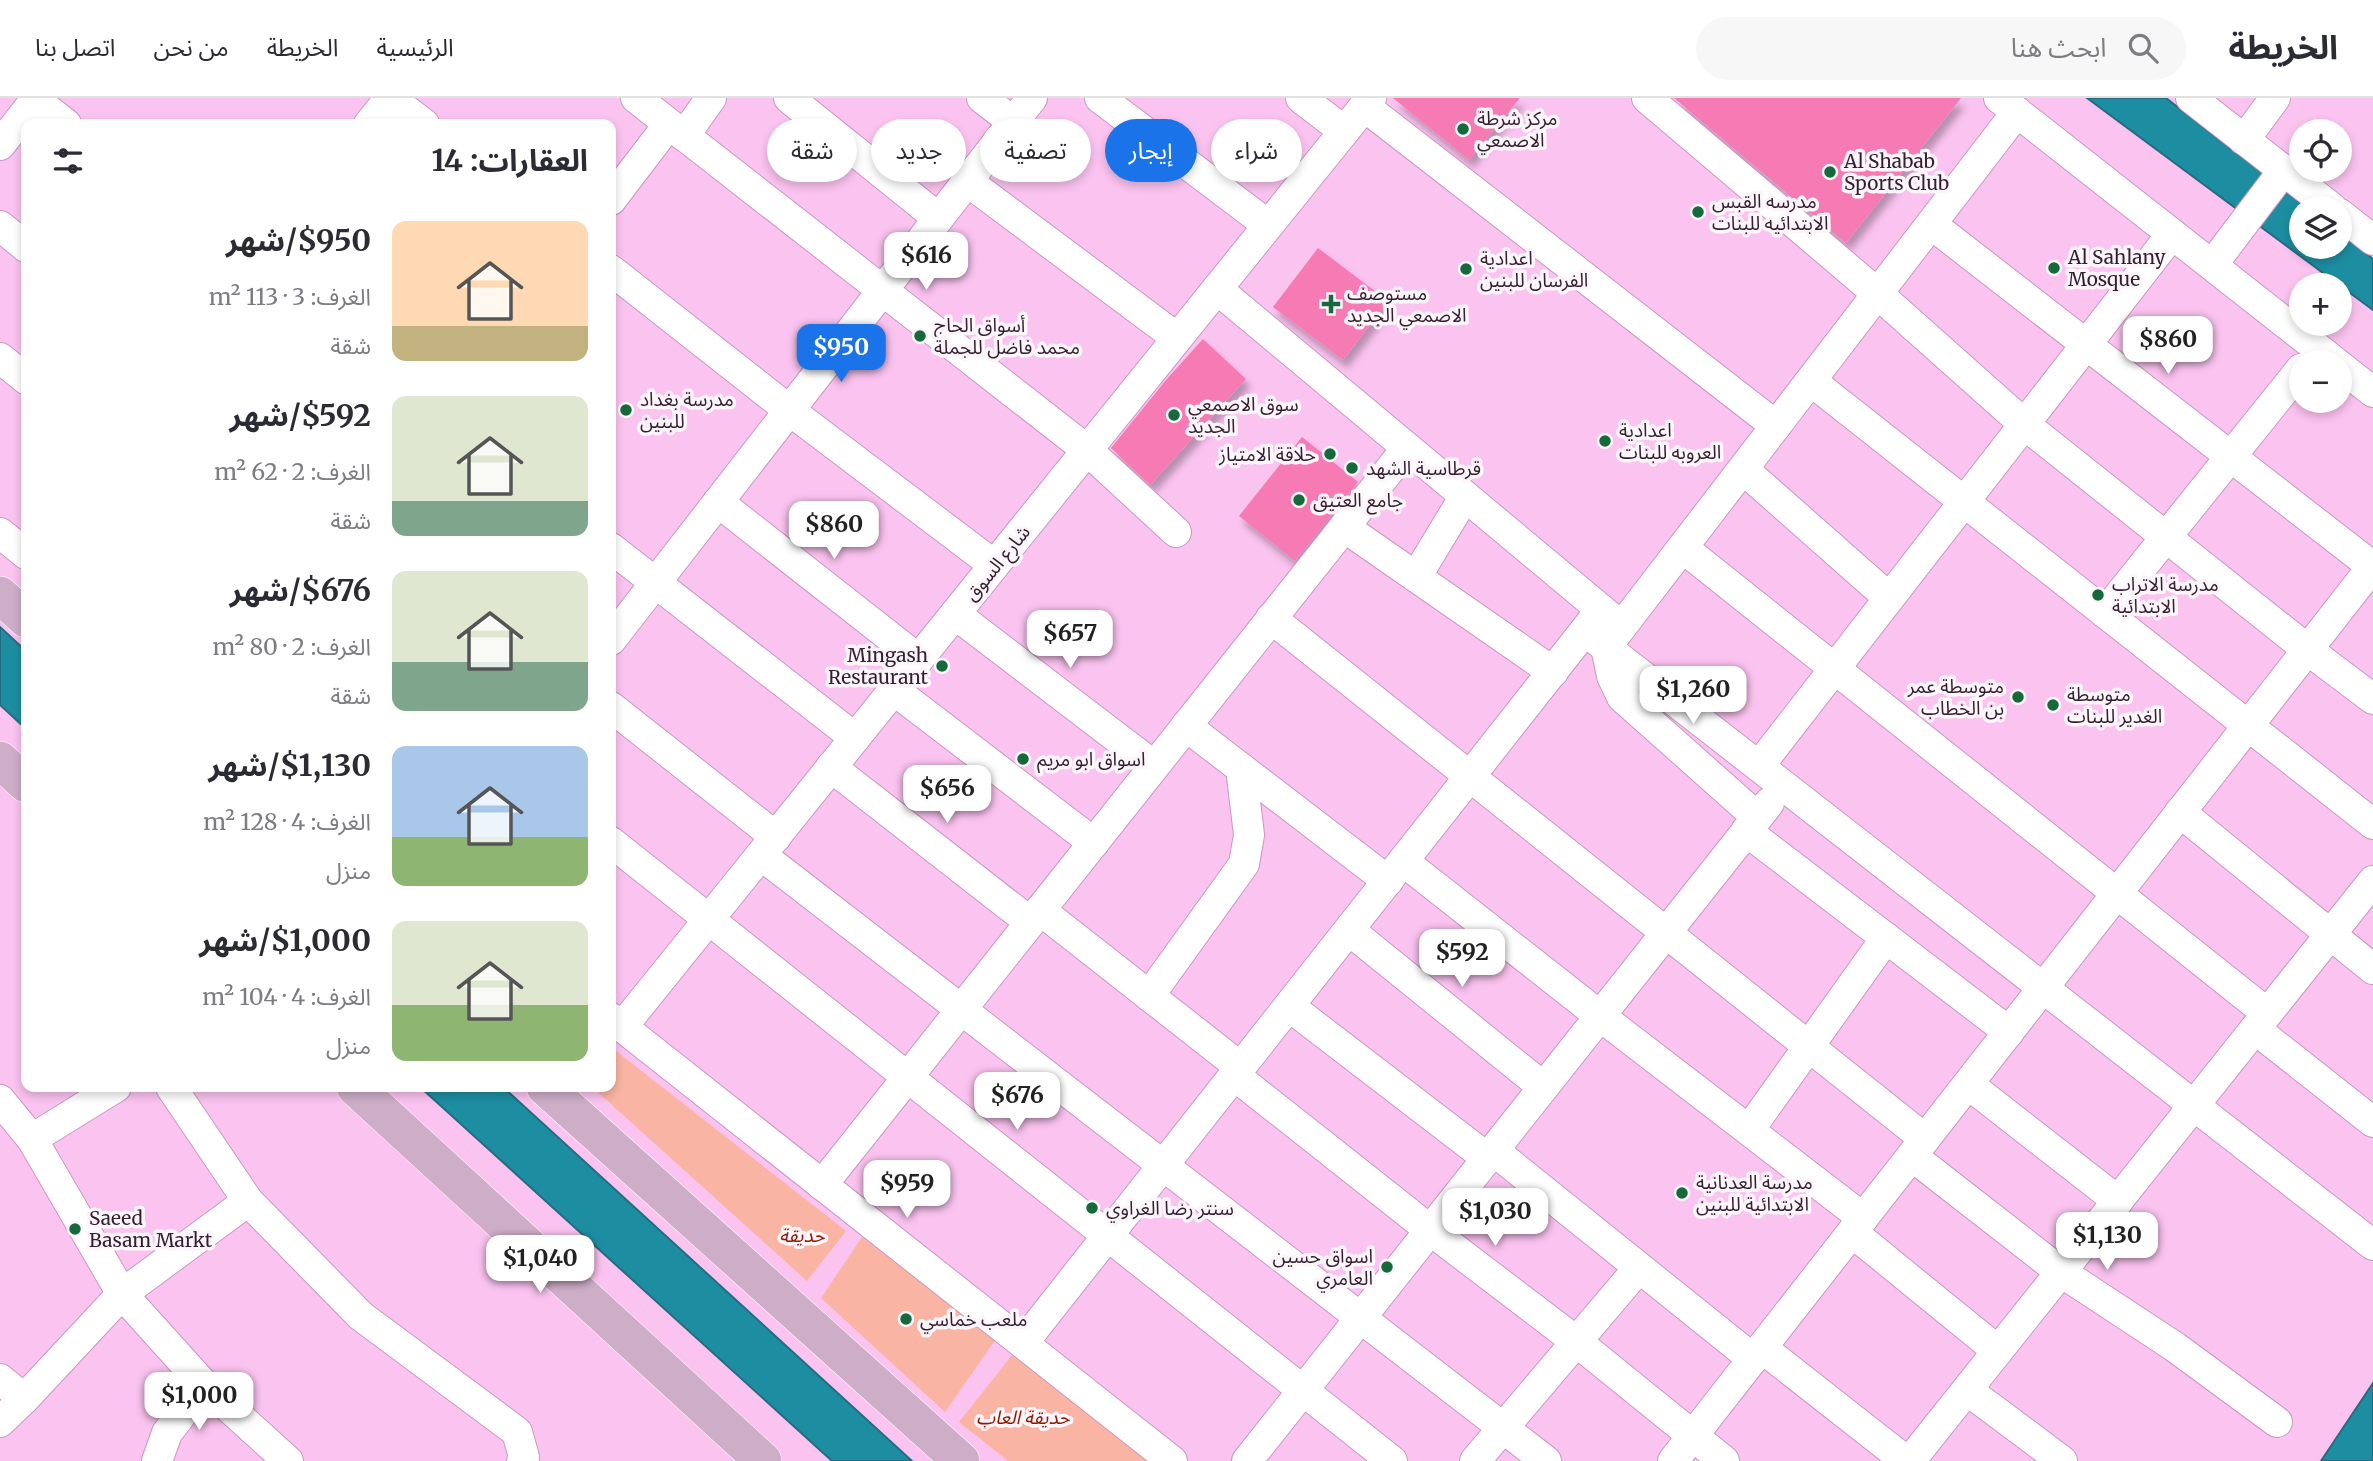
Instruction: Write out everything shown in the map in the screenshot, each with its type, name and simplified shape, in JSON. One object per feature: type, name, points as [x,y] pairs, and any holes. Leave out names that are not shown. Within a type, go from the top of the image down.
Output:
[{"type":"main road","points":[[0,595],[21,614]]},
{"type":"main road","points":[[0,760],[21,779]]},
{"type":"main road","points":[[360,1092],[763,1461]]},
{"type":"main road","points":[[551,1092],[961,1461]]},
{"type":"street","points":[[373,119],[390,98],[417,119]]},
{"type":"street","points":[[636,98],[1087,450],[1176,532]]},
{"type":"street","points":[[616,195],[711,98]]},
{"type":"street","points":[[789,98],[938,218]]},
{"type":"street","points":[[982,98],[1009,119]]},
{"type":"street","points":[[1015,119],[1032,98]]},
{"type":"street","points":[[1100,98],[1268,225]]},
{"type":"street","points":[[1301,98],[1344,131]]},
{"type":"street","points":[[2191,98],[2317,196]]},
{"type":"street","points":[[2244,140],[2274,98]]},
{"type":"street","points":[[0,145],[36,99],[60,119]]},
{"type":"street","points":[[1650,99],[1878,294],[2024,424],[2373,699]]},
{"type":"street","points":[[1367,102],[1776,426]]},
{"type":"street","name":"شارع السوق","points":[[617,1023],[709,920],[1367,102]]},
{"type":"street","points":[[1023,1343],[1553,672],[1604,629],[1683,548],[1931,225],[2008,105],[2212,265],[2307,350]]},
{"type":"street","points":[[616,634],[980,164]]},
{"type":"street","points":[[2212,265],[2284,170]]},
{"type":"street","points":[[967,181],[1177,338]]},
{"type":"street","points":[[2352,222],[2370,233]]},
{"type":"street","points":[[1673,1461],[2373,567],[1931,225]]},
{"type":"street","points":[[0,226],[21,243]]},
{"type":"street","points":[[1759,766],[2172,234]]},
{"type":"street","points":[[616,275],[789,410],[995,565]]},
{"type":"street","points":[[1217,289],[1465,496],[1604,629],[1759,766],[2373,1245]]},
{"type":"street","points":[[0,358],[21,375]]},
{"type":"street","points":[[2352,380],[2373,392]]},
{"type":"street","points":[[1811,381],[2373,824]]},
{"type":"street","points":[[2105,613],[2231,457],[2289,395]]},
{"type":"street","points":[[822,1185],[1407,448]]},
{"type":"street","points":[[1743,469],[1889,598]]},
{"type":"street","points":[[1416,577],[1465,496]]},
{"type":"street","points":[[718,502],[918,659]]},
{"type":"street","points":[[1344,527],[1553,672]]},
{"type":"street","points":[[0,533],[21,550]]},
{"type":"street","points":[[1683,548],[2117,893],[2373,1122]]},
{"type":"street","points":[[616,552],[855,738]]},
{"type":"street","points":[[955,614],[1154,766]]},
{"type":"street","points":[[1271,618],[1809,1046],[1919,1148],[2061,1272],[2175,1348],[2277,1422]]},
{"type":"street","points":[[1604,629],[1612,676],[1622,697],[1752,824],[1886,938],[2009,1032]]},
{"type":"street","points":[[894,690],[1094,843]]},
{"type":"street","points":[[616,711],[768,846],[961,1010],[1546,1461]]},
{"type":"street","points":[[1186,726],[1241,768],[1395,871],[1600,1016],[1749,1130],[1998,1351]]},
{"type":"street","points":[[831,767],[1149,996],[1430,1230],[1577,1342],[1724,1461]]},
{"type":"street","points":[[1149,996],[1244,864],[1249,835],[1241,768]]},
{"type":"street","points":[[1247,1461],[1783,785]]},
{"type":"street","points":[[2180,813],[2373,970]]},
{"type":"street","points":[[616,846],[1392,1461]]},
{"type":"street","points":[[1289,1006],[1490,1154],[1638,1269],[1757,1354],[1917,1458],[1967,1390],[2373,881]]},
{"type":"street","points":[[1349,930],[1543,1087]]},
{"type":"street","points":[[1749,1130],[1886,938]]},
{"type":"street","points":[[617,1023],[1172,1461]]},
{"type":"street","points":[[1968,1084],[2118,1201]]},
{"type":"street","points":[[32,1139],[108,1092]]},
{"type":"street","points":[[174,1092],[248,1201],[361,1317],[517,1432],[524,1457],[522,1461]]},
{"type":"street","points":[[0,1100],[32,1139],[122,1294],[204,1385],[288,1461]]},
{"type":"street","points":[[0,1422],[122,1294],[248,1201]]},
{"type":"street","points":[[1475,1461],[1638,1269]]},
{"type":"street","points":[[0,1378],[24,1399]]},
{"type":"street","points":[[157,1461],[167,1433],[204,1385]]},
{"type":"street","points":[[1967,1390],[2062,1461]]},
{"type":"green space","name":"حديقة","points":[[616,1051],[846,1231],[807,1281],[598,1092],[616,1092]]},
{"type":"green space","name":"ملعب خماسي","points":[[862,1237],[996,1339],[945,1412],[821,1298]]},
{"type":"green space","name":"حديقة العاب","points":[[1013,1354],[1147,1461],[1008,1461],[959,1422]]},
{"type":"water","points":[[2087,98],[2166,98],[2292,196],[2289,196],[2289,248]]},
{"type":"water","points":[[2352,242],[2373,259],[2373,310],[2352,294],[2352,273],[2323,273],[2304,259],[2352,259]]},
{"type":"water","points":[[0,627],[21,646],[21,724],[0,705]]},
{"type":"water","points":[[426,1092],[508,1092],[912,1461],[832,1461]]},
{"type":"water","points":[[2373,1383],[2373,1461],[2321,1461]]},
{"type":"building","name":"مركز شرطة الاصمعي","points":[[1393,98],[1520,98],[1469,160]]},
{"type":"building","name":"Al Shabab Sports Club","points":[[1674,98],[1961,98],[1846,243]]},
{"type":"building","name":"مستوصف الاصمعي الجديد","points":[[1318,248],[1388,301],[1343,360],[1273,307]]},
{"type":"building","name":"سوق الاصمعي الجديد","points":[[1203,339],[1246,379],[1150,485],[1111,448]]},
{"type":"building","name":"جامع العتيق","points":[[1302,437],[1358,482],[1295,561],[1239,516]]},
{"type":"place","name":"مركز شرطة الاصمعي","points":[[1463,129]]},
{"type":"place","name":"Al Shabab Sports Club","points":[[1830,172]]},
{"type":"place","name":"مدرسه القبس الابتدائيه للبنات","points":[[1698,212]]},
{"type":"place","name":"Al Sahlany Mosque","points":[[2054,268]]},
{"type":"place","name":"اعدادية الفرسان للبنين","points":[[1466,269]]},
{"type":"place","name":"مستوصف الاصمعي الجديد","points":[[1331,304]]},
{"type":"place","name":"أسواق الحاج محمد فاضل للجملة","points":[[920,336]]},
{"type":"place","name":"مدرسة بغداد للبنين","points":[[626,410]]},
{"type":"place","name":"سوق الاصمعي الجديد","points":[[1174,415]]},
{"type":"place","name":"اعدادية العروبه للبنات","points":[[1605,441]]},
{"type":"place","name":"حلاقة الامتياز","points":[[1330,454]]},
{"type":"place","name":"قرطاسية الشهد","points":[[1352,468]]},
{"type":"place","name":"جامع العتيق","points":[[1299,500]]},
{"type":"place","name":"مدرسة الاتراب الابتدائية","points":[[2098,595]]},
{"type":"place","name":"Mingash Restaurant","points":[[942,666]]},
{"type":"place","name":"متوسطة عمر بن الخطاب","points":[[2018,697]]},
{"type":"place","name":"متوسطة الغدير للبنات","points":[[2053,705]]},
{"type":"place","name":"اسواق ابو مريم","points":[[1023,759]]},
{"type":"place","name":"مدرسة العدنانية الابتدائية للبنين","points":[[1682,1193]]},
{"type":"place","name":"سنتر رضا الغراوي","points":[[1092,1208]]},
{"type":"place","name":"Saeed Basam Markt","points":[[75,1229]]},
{"type":"place","name":"اسواق حسين العامري","points":[[1387,1267]]},
{"type":"place","name":"ملعب خماسي","points":[[906,1319]]}]
